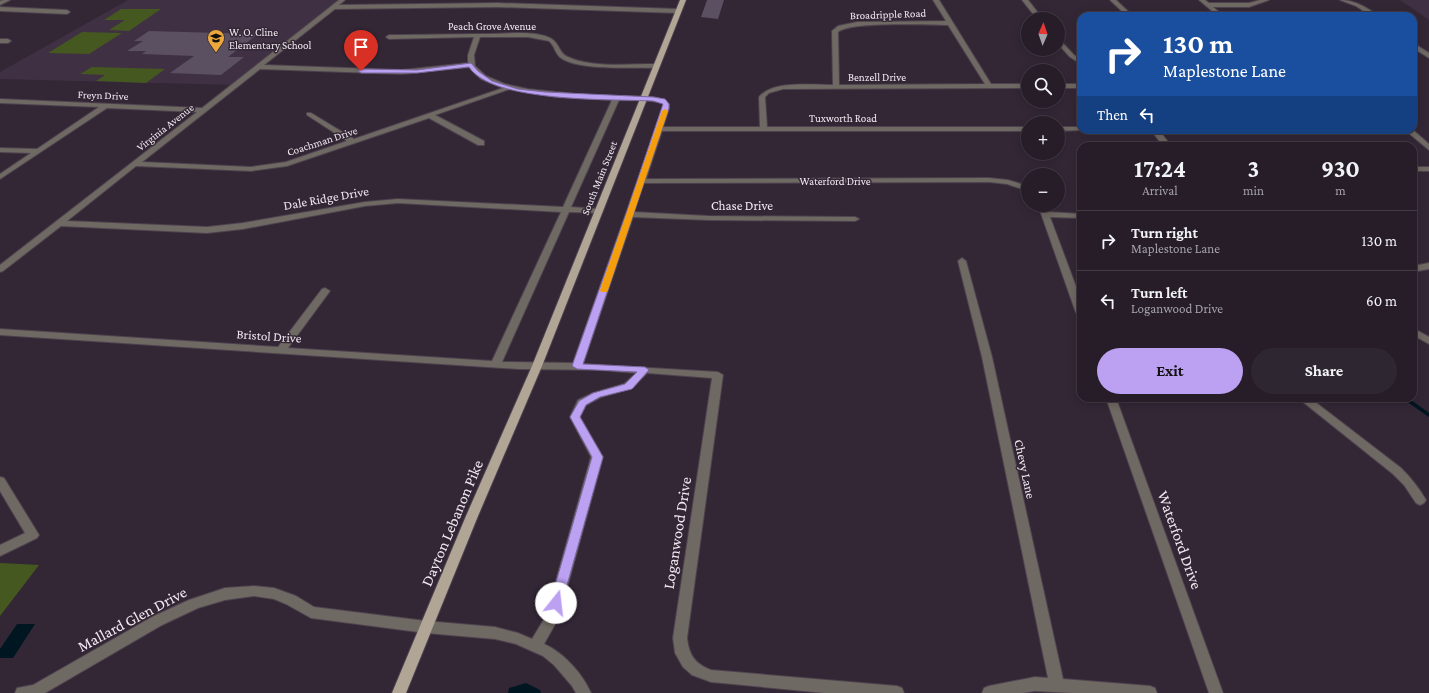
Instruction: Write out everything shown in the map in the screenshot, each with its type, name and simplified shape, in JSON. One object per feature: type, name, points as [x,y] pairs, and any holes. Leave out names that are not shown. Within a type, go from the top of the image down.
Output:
[{"type":"main road","name":"South Main Street","points":[[537,366],[683,0]]},
{"type":"main road","name":"Dayton Lebanon Pike","points":[[399,693],[537,366]]},
{"type":"street","points":[[0,3],[7,0]]},
{"type":"street","name":"Virginia Avenue","points":[[0,270],[342,0]]},
{"type":"street","points":[[936,0],[988,86]]},
{"type":"street","points":[[1024,0],[1034,12]]},
{"type":"street","points":[[1113,0],[1126,12]]},
{"type":"street","points":[[1202,0],[1216,12]]},
{"type":"street","points":[[1208,5],[1249,5],[1266,0]]},
{"type":"street","points":[[1343,0],[1358,5],[1369,12]]},
{"type":"street","points":[[333,7],[509,5],[678,11]]},
{"type":"street","points":[[0,9],[67,12]]},
{"type":"street","name":"Broadripple Road","points":[[836,87],[836,31],[840,27],[857,24],[950,23]]},
{"type":"street","points":[[478,35],[471,56],[471,65],[475,72],[482,77],[508,88],[545,94],[658,100],[666,104],[659,129],[577,366]]},
{"type":"street","name":"Peach Grove Avenue","points":[[389,37],[478,35],[536,36],[551,40],[557,46],[561,55],[575,61],[591,64],[656,66]]},
{"type":"street","points":[[0,41],[8,41]]},
{"type":"street","points":[[1065,48],[1077,59]]},
{"type":"street","points":[[1417,48],[1429,56]]},
{"type":"street","points":[[258,67],[396,72],[471,65]]},
{"type":"street","name":"Benzell Drive","points":[[764,129],[763,95],[767,92],[783,87],[1021,86]]},
{"type":"street","points":[[1065,86],[1077,86]]},
{"type":"street","name":"Coachman Drive","points":[[134,164],[233,169],[262,168],[302,160],[508,88]]},
{"type":"street","name":"South Main Street","points":[[496,364],[617,97]]},
{"type":"street","name":"Freyn Drive","points":[[0,101],[204,110]]},
{"type":"street","points":[[0,177],[107,105]]},
{"type":"street","points":[[309,114],[354,142]]},
{"type":"street","points":[[431,116],[481,143]]},
{"type":"street","name":"Tuxworth Road","points":[[659,129],[1021,129]]},
{"type":"street","points":[[1065,129],[1077,129]]},
{"type":"street","points":[[1413,134],[1429,148]]},
{"type":"street","points":[[0,150],[38,151]]},
{"type":"street","points":[[1417,169],[1429,169]]},
{"type":"street","name":"Waterford Drive","points":[[641,181],[989,180],[1008,182],[1021,187]]},
{"type":"street","name":"Dale Ridge Drive","points":[[59,223],[207,230],[243,226],[365,204],[398,201],[599,211]]},
{"type":"street","name":"Chase Drive","points":[[630,214],[708,218],[855,219]]},
{"type":"street","points":[[1077,216],[1045,214],[1077,295]]},
{"type":"street","name":"Chevy Lane","points":[[962,261],[987,357],[1057,685]]},
{"type":"street","points":[[1417,268],[1429,266]]},
{"type":"street","points":[[281,350],[325,291]]},
{"type":"street","name":"Bristol Drive","points":[[0,332],[537,366]]},
{"type":"street","points":[[1417,334],[1429,341]]},
{"type":"street","name":"Loganwood Drive","points":[[537,366],[577,366],[718,375],[680,638],[683,657],[692,668],[711,676],[897,693]]},
{"type":"street","points":[[535,646],[552,617],[597,457],[575,417],[582,403],[597,395],[628,386],[645,370]]},
{"type":"street","name":"Waterford Drive","points":[[1112,402],[1216,693]]},
{"type":"street","points":[[1308,402],[1397,471],[1412,486],[1420,500]]},
{"type":"street","points":[[0,481],[34,535],[0,551]]},
{"type":"street","name":"Mallard Glen Drive","points":[[22,693],[35,691],[157,621],[194,604],[225,594],[254,591],[274,594],[291,600],[311,612],[426,627],[495,633],[518,639],[548,652],[559,661],[577,681],[584,693]]},
{"type":"street","points":[[989,693],[1035,684],[1150,693]]},
{"type":"shaded area","points":[[128,0],[341,0],[236,85],[0,79],[0,72]]},
{"type":"shaded area","points":[[1400,0],[1429,0],[1429,20]]},
{"type":"green space","points":[[121,9],[161,9],[129,31],[109,30],[125,20],[104,20]]},
{"type":"green space","points":[[82,32],[122,33],[89,54],[48,53]]},
{"type":"green space","points":[[92,67],[165,69],[146,83],[96,81],[105,75],[80,74]]},
{"type":"green space","points":[[0,563],[39,565],[0,616]]},
{"type":"water","points":[[17,624],[35,624],[13,658],[0,658],[0,649]]},
{"type":"water","points":[[526,683],[540,690],[541,693],[508,693],[509,688]]},
{"type":"building","points":[[707,0],[724,0],[718,19],[701,17]]},
{"type":"building","name":"W. O. Cline Elementary School","points":[[149,31],[258,34],[228,57],[244,57],[221,75],[170,73],[194,56],[142,54],[146,51],[127,51],[143,41],[134,41]]},
{"type":"waterway","points":[[1411,402],[1429,415]]},
{"type":"slow traffic","points":[[604,290],[665,111]]},
{"type":"place","name":"W. O. Cline Elementary School","points":[[216,53]]},
{"type":"route","points":[[361,71],[417,71],[471,65],[475,72],[490,82],[531,93],[653,99],[663,101],[666,104],[666,108],[630,214],[577,366],[645,370],[628,386],[597,395],[582,403],[575,417],[597,457],[556,603]]}]
